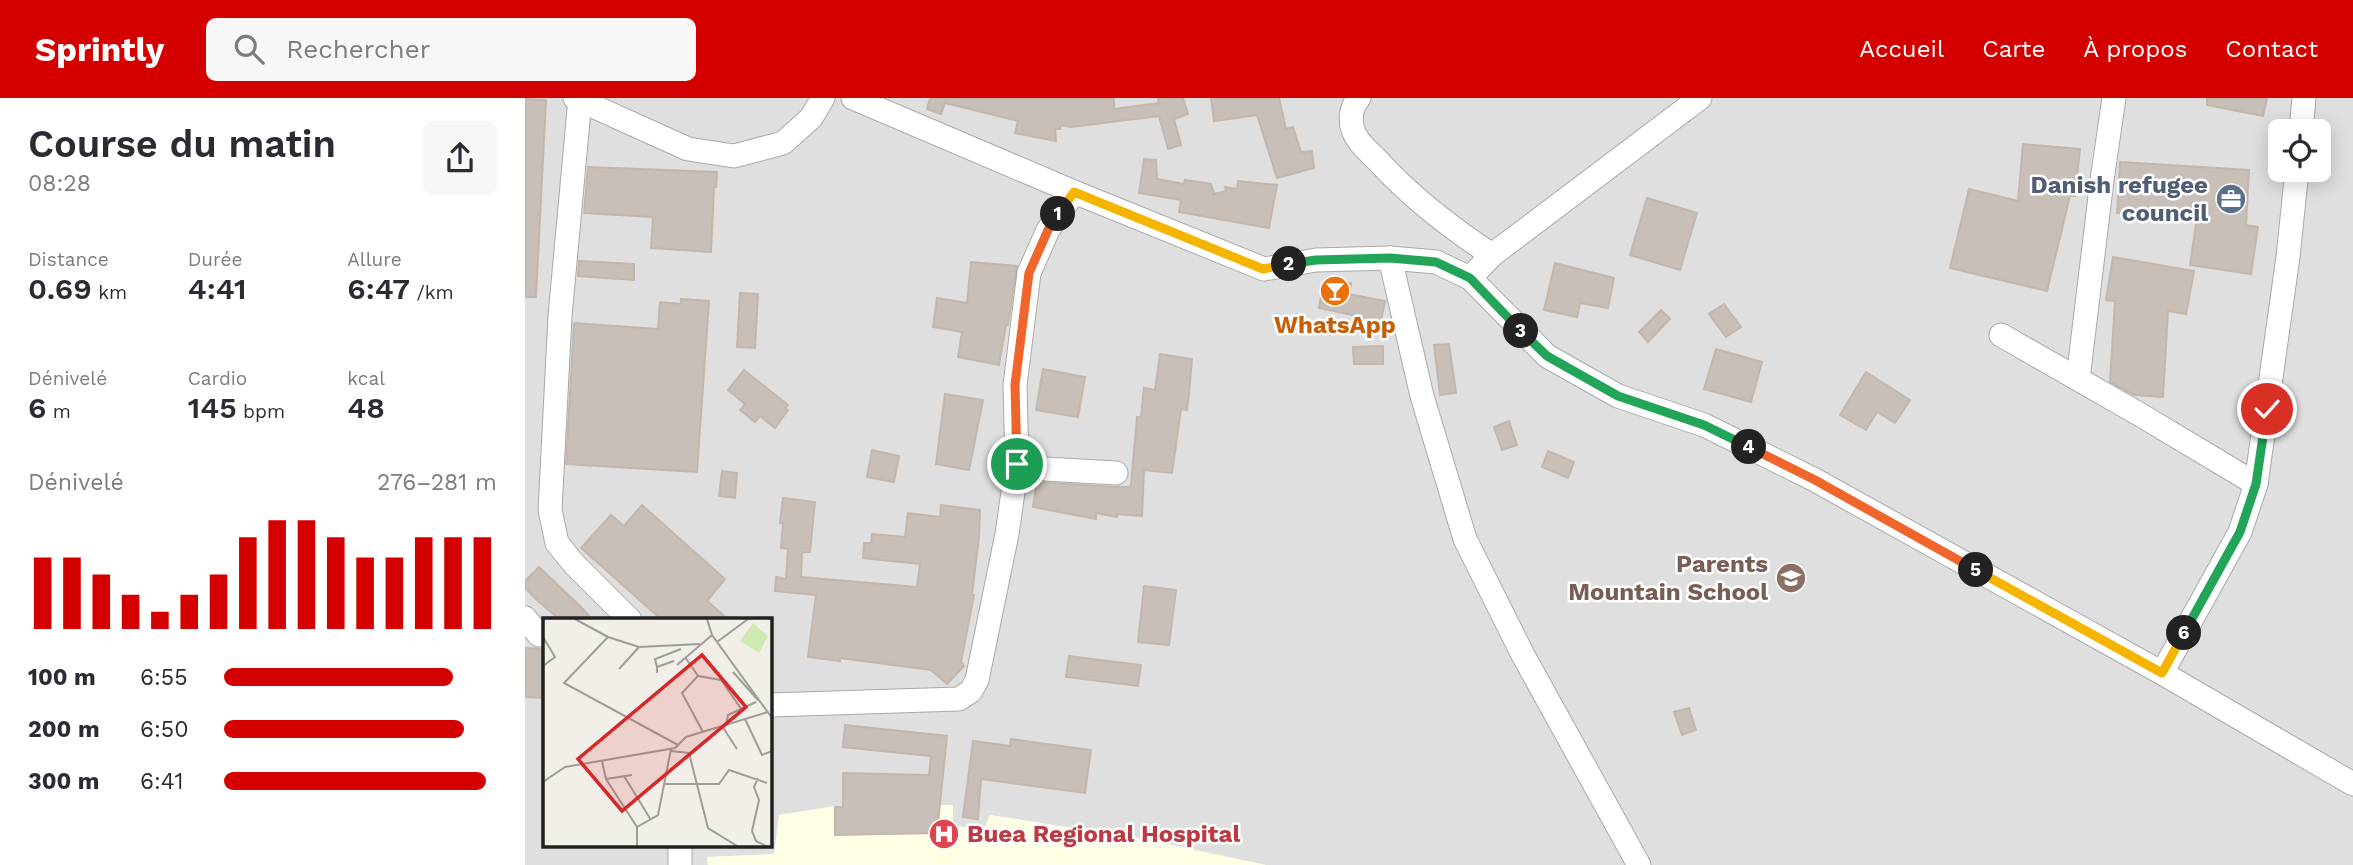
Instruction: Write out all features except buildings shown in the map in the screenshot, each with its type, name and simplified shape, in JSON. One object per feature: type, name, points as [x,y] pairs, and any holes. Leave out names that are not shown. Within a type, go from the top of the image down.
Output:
[{"type":"street","points":[[575,98],[688,149],[734,156],[783,143],[811,118],[823,98]]},
{"type":"street","points":[[1359,98],[1350,116],[1355,136],[1400,186],[1463,236],[1492,255]]},
{"type":"street","points":[[1470,278],[1492,255],[1700,98]]},
{"type":"street","points":[[2078,379],[2114,98]]},
{"type":"street","points":[[2302,119],[2304,98]]},
{"type":"street","points":[[580,99],[560,316],[549,510],[557,543],[627,618]]},
{"type":"street","points":[[865,100],[1074,192],[1263,269],[1316,260],[1390,258],[1436,262],[1470,278],[1547,356],[1559,363],[1618,396],[1704,425],[1815,480],[2162,673],[2353,784]]},
{"type":"street","points":[[2162,673],[2240,532],[2256,484],[2296,182]]},
{"type":"street","points":[[772,705],[959,699],[971,691],[980,667],[1007,534],[1017,464],[1015,385],[1029,273],[1048,230],[1074,192]]},
{"type":"street","points":[[1390,258],[1422,396],[1465,539],[1523,655],[1639,865]]},
{"type":"street","points":[[2001,335],[2256,484]]},
{"type":"street","points":[[1017,464],[1056,470],[1116,473]]},
{"type":"shaded area","points":[[525,98],[2353,98],[2353,865],[1266,865],[1148,840],[990,815],[984,829],[952,826],[952,805],[774,854],[708,857],[708,865],[525,865]]},
{"type":"shaded area","name":"Buea Regional Hospital","points":[[953,805],[953,826],[984,829],[990,815],[1148,840],[1266,865],[708,865],[707,857],[774,854],[779,815],[834,806]]},
{"type":"place","name":"Danish refugee council","points":[[2231,199]]},
{"type":"place","name":"WhatsApp","points":[[1335,291]]},
{"type":"place","name":"Parents Mountain School","points":[[1791,578]]},
{"type":"place","name":"Buea Regional Hospital","points":[[944,834]]},
{"type":"route","points":[[1017,464],[1015,385],[1029,273],[1048,230],[1074,192],[1263,269],[1316,260],[1390,258],[1436,262],[1470,278],[1547,356],[1618,396],[1704,425],[1815,480],[2162,673],[2240,532],[2256,484],[2267,409]]}]
